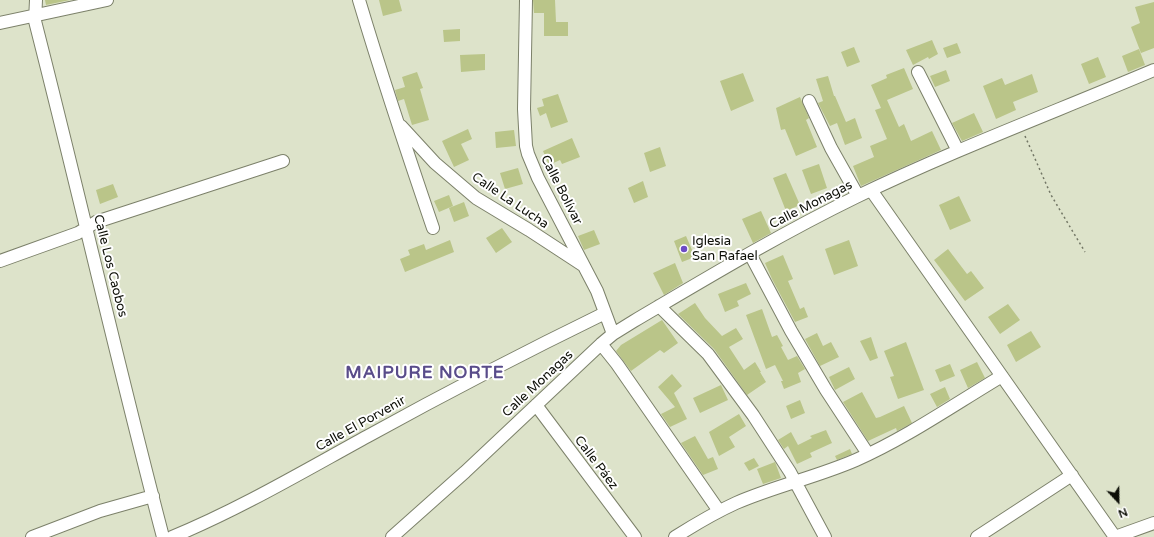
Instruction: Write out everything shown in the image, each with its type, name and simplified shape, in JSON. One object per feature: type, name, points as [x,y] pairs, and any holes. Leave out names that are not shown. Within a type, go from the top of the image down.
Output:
[{"type":"street","name":"Calle Los Caobos","points":[[36,0],[35,16],[134,425],[163,537]]},
{"type":"street","points":[[0,23],[107,0]]},
{"type":"street","name":"Calle La Lucha","points":[[359,0],[375,54],[399,124],[435,162],[476,198],[529,230],[585,267]]},
{"type":"street","name":"Calle Bolívar","points":[[526,0],[524,109],[527,150],[538,178],[597,291],[613,334]]},
{"type":"street","name":"Calle Monagas","points":[[392,537],[465,472],[613,334],[800,225],[858,196],[958,151],[1154,70]]},
{"type":"street","points":[[918,72],[958,151]]},
{"type":"street","points":[[809,101],[831,148],[858,196]]},
{"type":"street","points":[[399,124],[408,156],[433,228]]},
{"type":"street","points":[[0,261],[78,233],[96,222],[283,161]]},
{"type":"street","points":[[871,190],[1115,537],[1154,524]]},
{"type":"street","points":[[750,254],[791,331],[826,390],[868,454]]},
{"type":"street","points":[[660,306],[708,354],[753,415],[796,482],[825,537]]},
{"type":"street","name":"Calle El Porvenir","points":[[172,537],[219,517],[427,404],[537,346],[605,313]]},
{"type":"street","points":[[601,344],[719,511]]},
{"type":"street","points":[[674,537],[719,511],[737,503],[837,468],[868,454],[898,439],[1002,376]]},
{"type":"street","name":"Calle Páez","points":[[536,405],[635,537]]},
{"type":"street","points":[[977,537],[1072,475]]},
{"type":"street","points":[[32,537],[100,511],[153,496]]},
{"type":"path","points":[[1021,125],[1051,195],[1084,252]]},
{"type":"building","points":[[45,0],[70,0],[46,5]]},
{"type":"building","points":[[379,0],[399,0],[402,11],[383,16]]},
{"type":"building","points":[[533,0],[555,0],[556,22],[568,22],[568,36],[544,36],[544,13],[534,13]]},
{"type":"building","points":[[1154,2],[1154,48],[1141,53],[1131,27],[1140,23],[1135,7]]},
{"type":"building","points":[[460,29],[460,41],[444,42],[443,30]]},
{"type":"building","points":[[932,40],[938,54],[929,59],[928,57],[913,65],[906,50]]},
{"type":"building","points":[[957,43],[961,53],[947,58],[943,48]]},
{"type":"building","points":[[854,47],[860,62],[847,67],[841,52]]},
{"type":"building","points":[[1139,49],[1145,65],[1128,72],[1122,56]]},
{"type":"building","points":[[485,54],[485,70],[461,72],[460,55]]},
{"type":"building","points":[[1098,57],[1106,77],[1089,84],[1081,64]]},
{"type":"building","points":[[904,68],[913,89],[887,100],[899,127],[904,124],[911,141],[932,131],[941,150],[861,186],[853,166],[874,157],[870,146],[887,139],[875,110],[881,108],[871,85],[887,78],[886,75]]},
{"type":"building","points":[[946,70],[950,81],[935,87],[930,76]]},
{"type":"building","points":[[417,72],[423,88],[420,89],[429,120],[412,125],[404,99],[398,101],[395,90],[405,87],[402,77]]},
{"type":"building","points":[[743,73],[754,101],[731,111],[720,81]]},
{"type":"building","points":[[1032,74],[1038,92],[1013,102],[1016,110],[996,119],[983,86],[1002,78],[1005,85]]},
{"type":"building","points":[[828,76],[834,96],[846,122],[855,118],[862,138],[845,145],[837,123],[830,126],[818,103],[823,101],[816,79]]},
{"type":"building","points":[[558,94],[568,122],[551,128],[546,113],[540,116],[537,108],[544,106],[542,99]]},
{"type":"building","points":[[800,97],[809,118],[806,120],[817,147],[796,156],[785,129],[781,130],[776,108]]},
{"type":"building","points":[[974,113],[983,132],[962,141],[952,123]]},
{"type":"building","points":[[468,129],[472,139],[461,144],[469,160],[454,167],[442,141]]},
{"type":"building","points":[[514,130],[516,146],[496,148],[495,132]]},
{"type":"building","points":[[572,138],[580,157],[562,164],[560,160],[549,165],[543,151]]},
{"type":"building","points":[[660,147],[666,166],[650,172],[644,153]]},
{"type":"building","points":[[819,164],[827,188],[811,194],[802,170]]},
{"type":"building","points":[[518,168],[523,184],[505,189],[500,173]]},
{"type":"building","points":[[786,173],[800,205],[786,211],[773,178]]},
{"type":"building","points":[[643,181],[648,197],[634,203],[628,188]]},
{"type":"building","points":[[113,184],[118,197],[100,204],[96,190]]},
{"type":"building","points":[[449,195],[453,206],[439,212],[434,201]]},
{"type":"building","points":[[959,196],[971,221],[950,230],[939,205]]},
{"type":"building","points":[[464,202],[469,216],[454,222],[449,208]]},
{"type":"building","points":[[761,211],[771,233],[753,243],[742,219]]},
{"type":"building","points":[[502,228],[512,242],[496,253],[486,238]]},
{"type":"building","points":[[594,230],[600,244],[584,250],[578,236]]},
{"type":"building","name":"Iglesia San Rafael","points":[[686,236],[695,257],[682,262],[674,241]]},
{"type":"building","points":[[450,240],[454,252],[405,272],[400,259],[410,255],[408,250],[424,244],[426,250]]},
{"type":"building","points":[[849,240],[858,266],[834,275],[825,249]]},
{"type":"building","points":[[948,249],[967,274],[971,271],[984,288],[965,301],[934,260]]},
{"type":"building","points":[[783,255],[793,279],[788,281],[800,309],[804,307],[808,317],[795,322],[765,263]]},
{"type":"building","points":[[675,263],[683,283],[664,295],[653,273]]},
{"type":"building","points":[[746,283],[751,294],[737,301],[739,306],[725,312],[718,294]]},
{"type":"building","points":[[695,303],[705,318],[722,336],[736,328],[743,339],[729,347],[744,370],[755,362],[766,382],[747,395],[714,349],[678,314]]},
{"type":"building","points":[[1008,304],[1020,320],[1000,334],[988,317]]},
{"type":"building","points":[[762,309],[772,337],[777,335],[788,360],[797,356],[805,369],[798,373],[801,382],[784,389],[781,381],[783,381],[775,365],[766,369],[746,315]]},
{"type":"building","points":[[662,320],[678,343],[664,353],[660,350],[631,371],[616,351],[621,345]]},
{"type":"building","points":[[1031,331],[1041,347],[1016,362],[1007,345]]},
{"type":"building","points":[[817,333],[823,346],[831,342],[839,357],[820,366],[805,339]]},
{"type":"building","points":[[871,337],[878,358],[870,361],[860,341]]},
{"type":"building","points":[[906,342],[924,390],[898,399],[890,377],[894,376],[884,351]]},
{"type":"building","points":[[977,362],[985,378],[968,388],[960,370]]},
{"type":"building","points":[[950,364],[955,376],[940,382],[935,370]]},
{"type":"building","points":[[849,367],[855,379],[835,390],[829,377]]},
{"type":"building","points":[[672,374],[682,386],[674,393],[687,419],[670,427],[661,414],[675,407],[658,387]]},
{"type":"building","points":[[721,385],[728,400],[700,413],[693,398]]},
{"type":"building","points":[[945,387],[950,399],[937,407],[930,394]]},
{"type":"building","points":[[862,392],[876,418],[904,406],[912,423],[897,431],[896,428],[868,441],[843,402]]},
{"type":"building","points":[[800,400],[805,413],[791,419],[786,406]]},
{"type":"building","points":[[739,414],[746,426],[729,437],[735,447],[719,456],[709,432]]},
{"type":"building","points":[[826,430],[832,443],[810,453],[812,457],[797,464],[788,446],[784,449],[778,440],[791,432],[798,445],[812,438],[810,436]]},
{"type":"building","points":[[695,436],[708,459],[713,457],[718,469],[703,475],[681,443]]},
{"type":"building","points":[[850,449],[852,454],[837,460],[835,456]]},
{"type":"building","points":[[754,458],[759,466],[749,471],[744,463]]},
{"type":"building","points":[[775,462],[781,478],[763,484],[757,469]]},
{"type":"place","name":"Iglesia San Rafael","points":[[684,249]]},
{"type":"district","name":"MAIPURE NORTE","points":[[425,374]]}]
